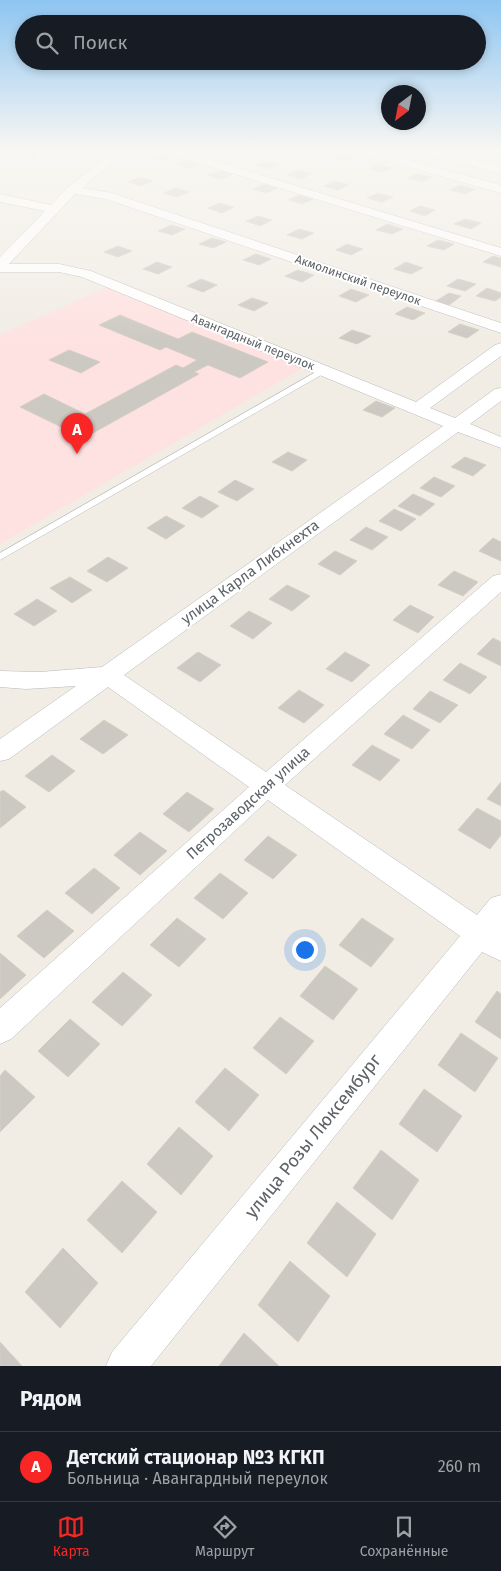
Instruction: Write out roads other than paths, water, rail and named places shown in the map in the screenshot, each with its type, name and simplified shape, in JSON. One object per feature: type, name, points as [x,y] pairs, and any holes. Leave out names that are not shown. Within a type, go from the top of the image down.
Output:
[{"type":"street","name":"Авангардный переулок","points":[[0,266],[48,216]]},
{"type":"street","name":"Акмолинский переулок","points":[[167,216],[501,328]]},
{"type":"street","points":[[382,216],[501,252]]},
{"type":"street","name":"Авангардный переулок","points":[[0,266],[59,268],[86,274],[501,443]]},
{"type":"street","points":[[418,409],[501,348]]},
{"type":"street","name":"улица Карла Либкнехта","points":[[0,752],[455,424],[501,393]]},
{"type":"street","name":"Петрозаводская улица","points":[[0,1029],[268,784],[501,581]]},
{"type":"street","points":[[0,678],[21,682],[71,676],[107,675],[268,784],[490,941]]},
{"type":"street","name":"улица Розы Люксембург","points":[[126,1366],[490,941],[501,907]]},
{"type":"lane","points":[[0,557],[324,371]]},
{"type":"place","name":"Детский стационар №3 КГКП","points":[[77,454]]}]
